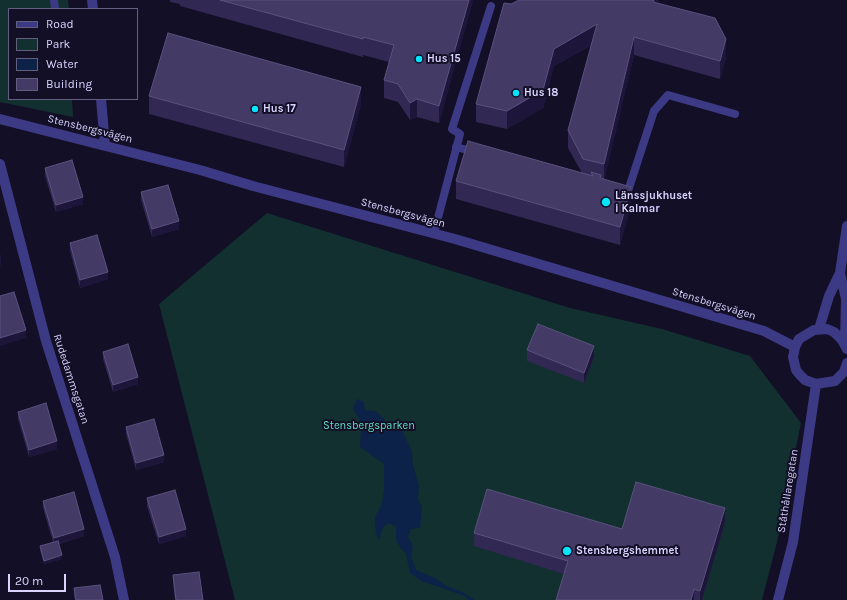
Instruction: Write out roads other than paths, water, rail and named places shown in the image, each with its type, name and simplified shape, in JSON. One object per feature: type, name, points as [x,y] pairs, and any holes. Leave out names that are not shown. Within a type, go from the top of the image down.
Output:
[{"type":"street","points":[[101,100],[104,145]]},
{"type":"street","name":"Stensbergsvägen","points":[[0,119],[104,145],[434,233],[764,331],[795,347]]},
{"type":"street","name":"Rudedammsgatan","points":[[0,164],[46,341],[115,557],[124,600]]},
{"type":"street","points":[[819,329],[830,296],[840,273],[847,226]]},
{"type":"street","points":[[840,273],[846,299],[846,347]]},
{"type":"street","points":[[846,347],[834,332],[827,329],[819,329],[804,334],[795,347],[793,358],[796,370],[805,380],[816,384],[835,381],[847,366]]},
{"type":"street","name":"Ståthållaregatan","points":[[778,600],[793,542],[816,384]]},
{"type":"lane","points":[[434,233],[460,134],[452,129],[491,6]]},
{"type":"lane","points":[[619,192],[627,194],[654,111],[668,95],[735,114]]},
{"type":"lane","points":[[456,147],[486,155]]},
{"type":"water","points":[[357,399],[364,402],[365,410],[375,411],[379,414],[384,419],[387,427],[396,426],[402,430],[412,452],[413,465],[419,486],[418,500],[422,507],[420,528],[411,529],[408,537],[413,546],[411,556],[416,570],[437,579],[446,586],[462,592],[475,600],[469,600],[465,596],[421,581],[410,573],[406,554],[399,546],[396,539],[396,526],[389,523],[383,527],[379,540],[376,534],[375,518],[382,503],[384,489],[384,464],[360,447],[361,430],[359,418],[353,409]]},
{"type":"place","name":"Hus 15","points":[[419,59]]},
{"type":"place","name":"Hus 18","points":[[516,93]]},
{"type":"place","name":"Hus 17","points":[[255,109]]},
{"type":"place","name":"Länssjukhuset i Kalmar","points":[[606,202]]},
{"type":"place","name":"Stensbergshemmet","points":[[567,551]]},
{"type":"park label","name":"Stensbergsparken","points":[[369,426]]}]
